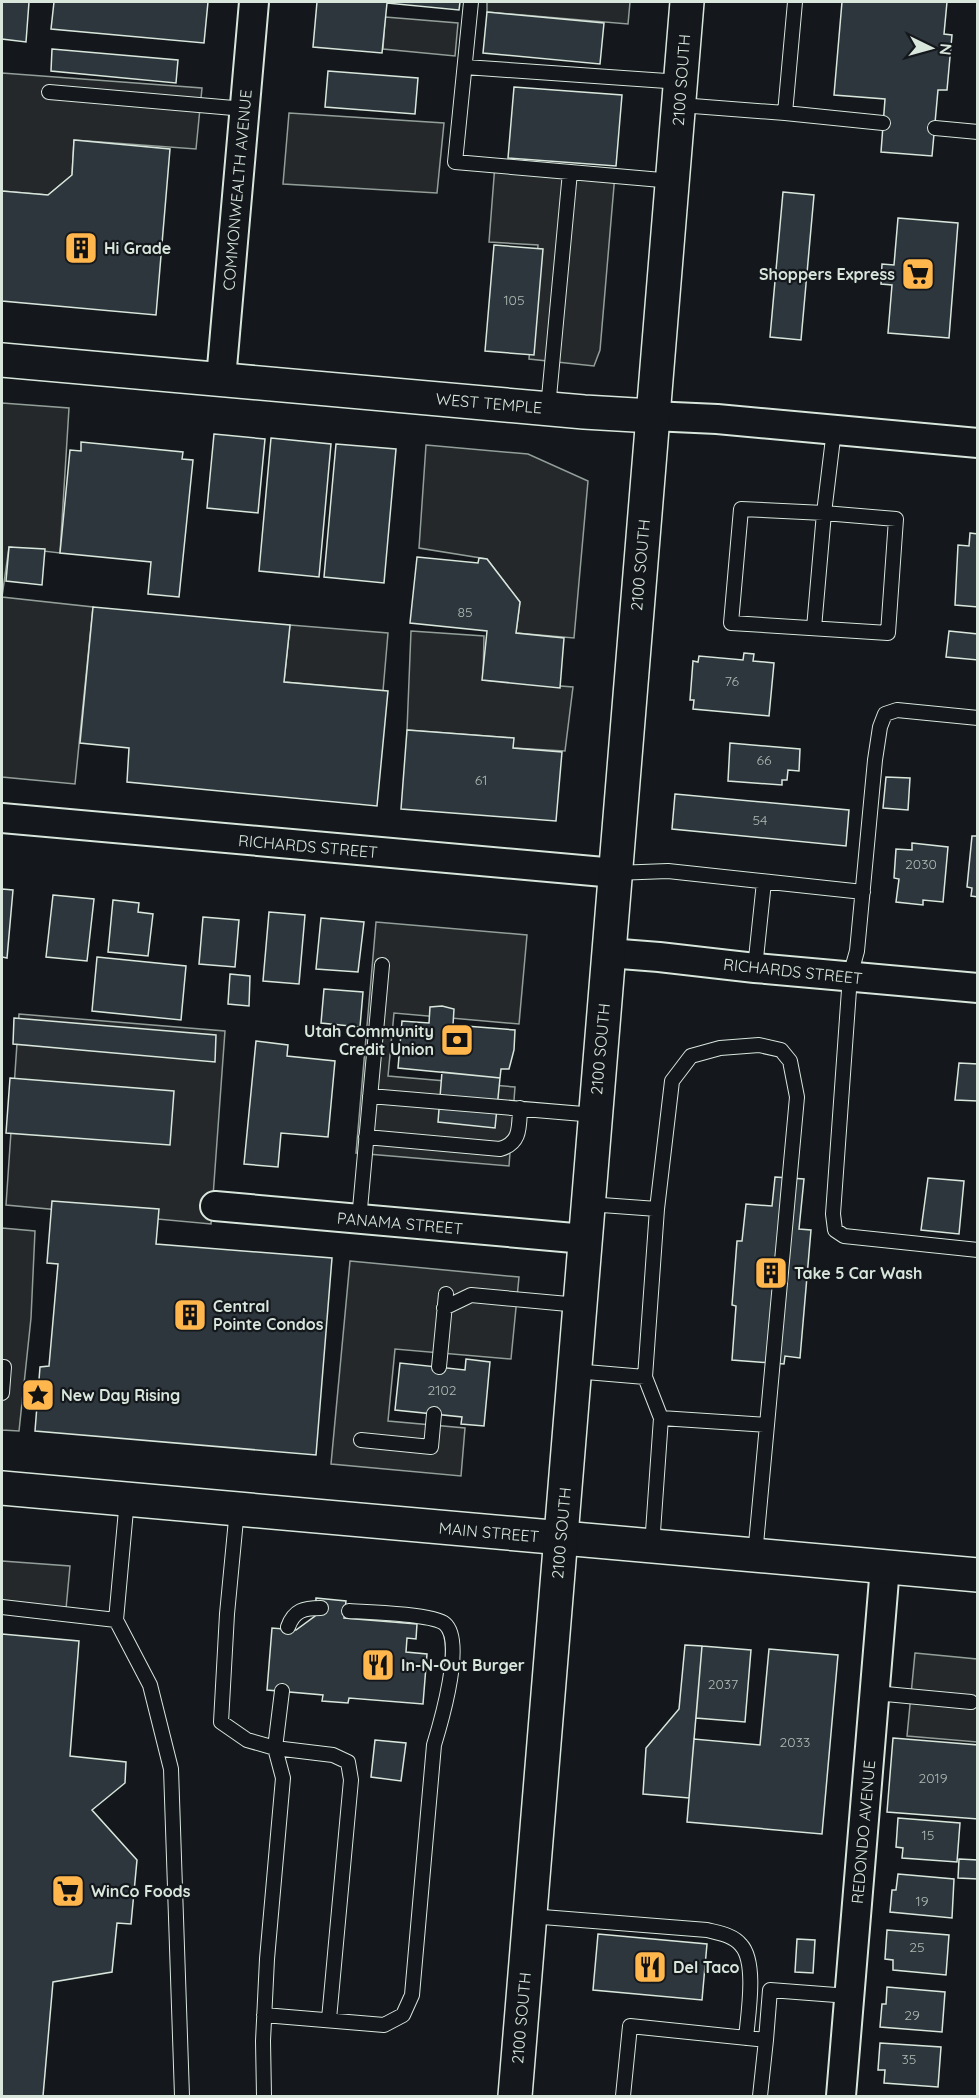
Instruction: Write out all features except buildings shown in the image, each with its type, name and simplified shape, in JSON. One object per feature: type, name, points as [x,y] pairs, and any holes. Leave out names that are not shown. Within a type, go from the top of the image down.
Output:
[{"type":"main road","name":"2100 SOUTH","points":[[515,2097],[687,2]]},
{"type":"main road","name":"WEST TEMPLE","points":[[2,360],[652,416]]},
{"type":"main road","name":"MAIN STREET","points":[[2,1488],[978,1575]]},
{"type":"street","name":"COMMONWEALTH AVENUE","points":[[221,379],[254,2]]},
{"type":"street","name":"WEST TEMPLE","points":[[652,416],[978,443]]},
{"type":"street","name":"RICHARDS STREET","points":[[2,818],[615,873]]},
{"type":"street","name":"RICHARDS STREET","points":[[608,953],[978,988]]},
{"type":"street","name":"PANAMA STREET","points":[[215,1206],[585,1239]]},
{"type":"street","name":"REDONDO AVENUE","points":[[841,2097],[885,1567]]},
{"type":"lane","points":[[471,2],[455,162],[672,182]]},
{"type":"lane","points":[[785,114],[795,2]]},
{"type":"lane","points":[[465,68],[680,94],[785,114],[883,123]]},
{"type":"lane","points":[[49,92],[245,109]]},
{"type":"lane","points":[[935,128],[978,132]]},
{"type":"lane","points":[[548,408],[570,172]]},
{"type":"lane","points":[[814,628],[834,430]]},
{"type":"lane","points":[[741,509],[824,513],[896,519],[888,633],[731,623],[741,509]]},
{"type":"lane","points":[[978,718],[897,710],[885,714],[880,727],[857,951],[850,976],[833,1214],[835,1230],[844,1236],[978,1250]]},
{"type":"lane","points":[[615,873],[668,871],[863,892]]},
{"type":"lane","points":[[755,968],[764,882]]},
{"type":"lane","points":[[359,1220],[381,965]]},
{"type":"lane","points":[[652,1546],[661,1418],[645,1377],[657,1209],[672,1081],[691,1056],[720,1048],[759,1045],[781,1050],[790,1061],[797,1097],[755,1555]]},
{"type":"lane","points":[[370,1096],[595,1115]]},
{"type":"lane","points":[[366,1137],[500,1149],[509,1146],[518,1134],[520,1108]]},
{"type":"lane","points":[[588,1204],[657,1209]]},
{"type":"lane","points":[[439,1367],[446,1294]]},
{"type":"lane","points":[[444,1308],[471,1295],[579,1305]]},
{"type":"lane","points":[[2,1393],[3,1367]]},
{"type":"lane","points":[[574,1371],[645,1377]]},
{"type":"lane","points":[[361,1440],[431,1447],[434,1414]]},
{"type":"lane","points":[[661,1418],[767,1425]]},
{"type":"lane","points":[[127,1499],[116,1620],[150,1685],[171,1770],[182,2097]]},
{"type":"lane","points":[[237,1509],[227,1614],[221,1722],[247,1740],[275,1748],[333,1755],[348,1762],[351,1780],[328,2019]]},
{"type":"lane","points":[[2,1607],[116,1620]]},
{"type":"lane","points":[[288,1627],[297,1612],[307,1608],[321,1608]]},
{"type":"lane","points":[[264,2015],[384,2025],[403,2015],[412,1995],[434,1745],[445,1709],[451,1673],[453,1639],[446,1624],[433,1618],[349,1611]]},
{"type":"lane","points":[[264,2097],[264,2015],[283,1778],[275,1748],[282,1690]]},
{"type":"lane","points":[[875,1693],[972,1702]]},
{"type":"lane","points":[[530,1916],[707,1930],[734,1939],[742,1945],[748,1957],[750,1972],[747,2038]]},
{"type":"lane","points":[[760,2097],[770,1990],[849,1996]]},
{"type":"lane","points":[[623,2097],[630,2026],[766,2040]]},
{"type":"shaded area","points":[[487,2],[630,2],[628,24],[487,12]]},
{"type":"shaded area","points":[[385,17],[458,23],[455,56],[383,49]]},
{"type":"shaded area","points":[[2,73],[202,88],[196,149],[74,140],[72,175],[48,195],[2,191]]},
{"type":"shaded area","points":[[289,113],[444,123],[437,193],[283,184]]},
{"type":"shaded area","points":[[495,164],[615,174],[600,350],[594,366],[529,359],[538,245],[489,242]]},
{"type":"shaded area","points":[[2,403],[69,408],[60,553],[9,547],[2,597]]},
{"type":"shaded area","points":[[426,445],[528,454],[588,481],[574,638],[516,633],[520,602],[487,559],[419,548]]},
{"type":"shaded area","points":[[2,597],[93,607],[75,784],[2,777]]},
{"type":"shaded area","points":[[290,625],[388,633],[383,691],[284,682]]},
{"type":"shaded area","points":[[411,631],[484,636],[483,680],[573,687],[565,751],[513,748],[513,738],[407,730]]},
{"type":"shaded area","points":[[376,922],[527,935],[519,1024],[394,1013],[388,1076],[515,1087],[509,1166],[356,1153]]},
{"type":"shaded area","points":[[19,1014],[225,1031],[211,1224],[6,1205]]},
{"type":"shaded area","points":[[2,1228],[35,1231],[31,1318],[19,1431],[2,1430]]},
{"type":"shaded area","points":[[350,1261],[519,1277],[511,1359],[395,1349],[388,1421],[465,1428],[461,1476],[331,1464]]},
{"type":"shaded area","points":[[2,1561],[70,1566],[66,1609],[2,1603]]},
{"type":"shaded area","points":[[915,1653],[977,1659],[977,1742],[907,1736]]},
{"type":"place","name":"Hi Grade","points":[[81,248]]},
{"type":"place","name":"Shoppers Express","points":[[918,274]]},
{"type":"place","name":"Utah Community Credit Union","points":[[457,1040]]},
{"type":"place","name":"Take 5 Car Wash","points":[[771,1273]]},
{"type":"place","name":"Central Pointe Condos","points":[[190,1315]]},
{"type":"place","name":"New Day Rising","points":[[38,1395]]},
{"type":"place","name":"In-N-Out Burger","points":[[378,1665]]},
{"type":"place","name":"WinCo Foods","points":[[68,1891]]},
{"type":"place","name":"Del Taco","points":[[650,1967]]}]
